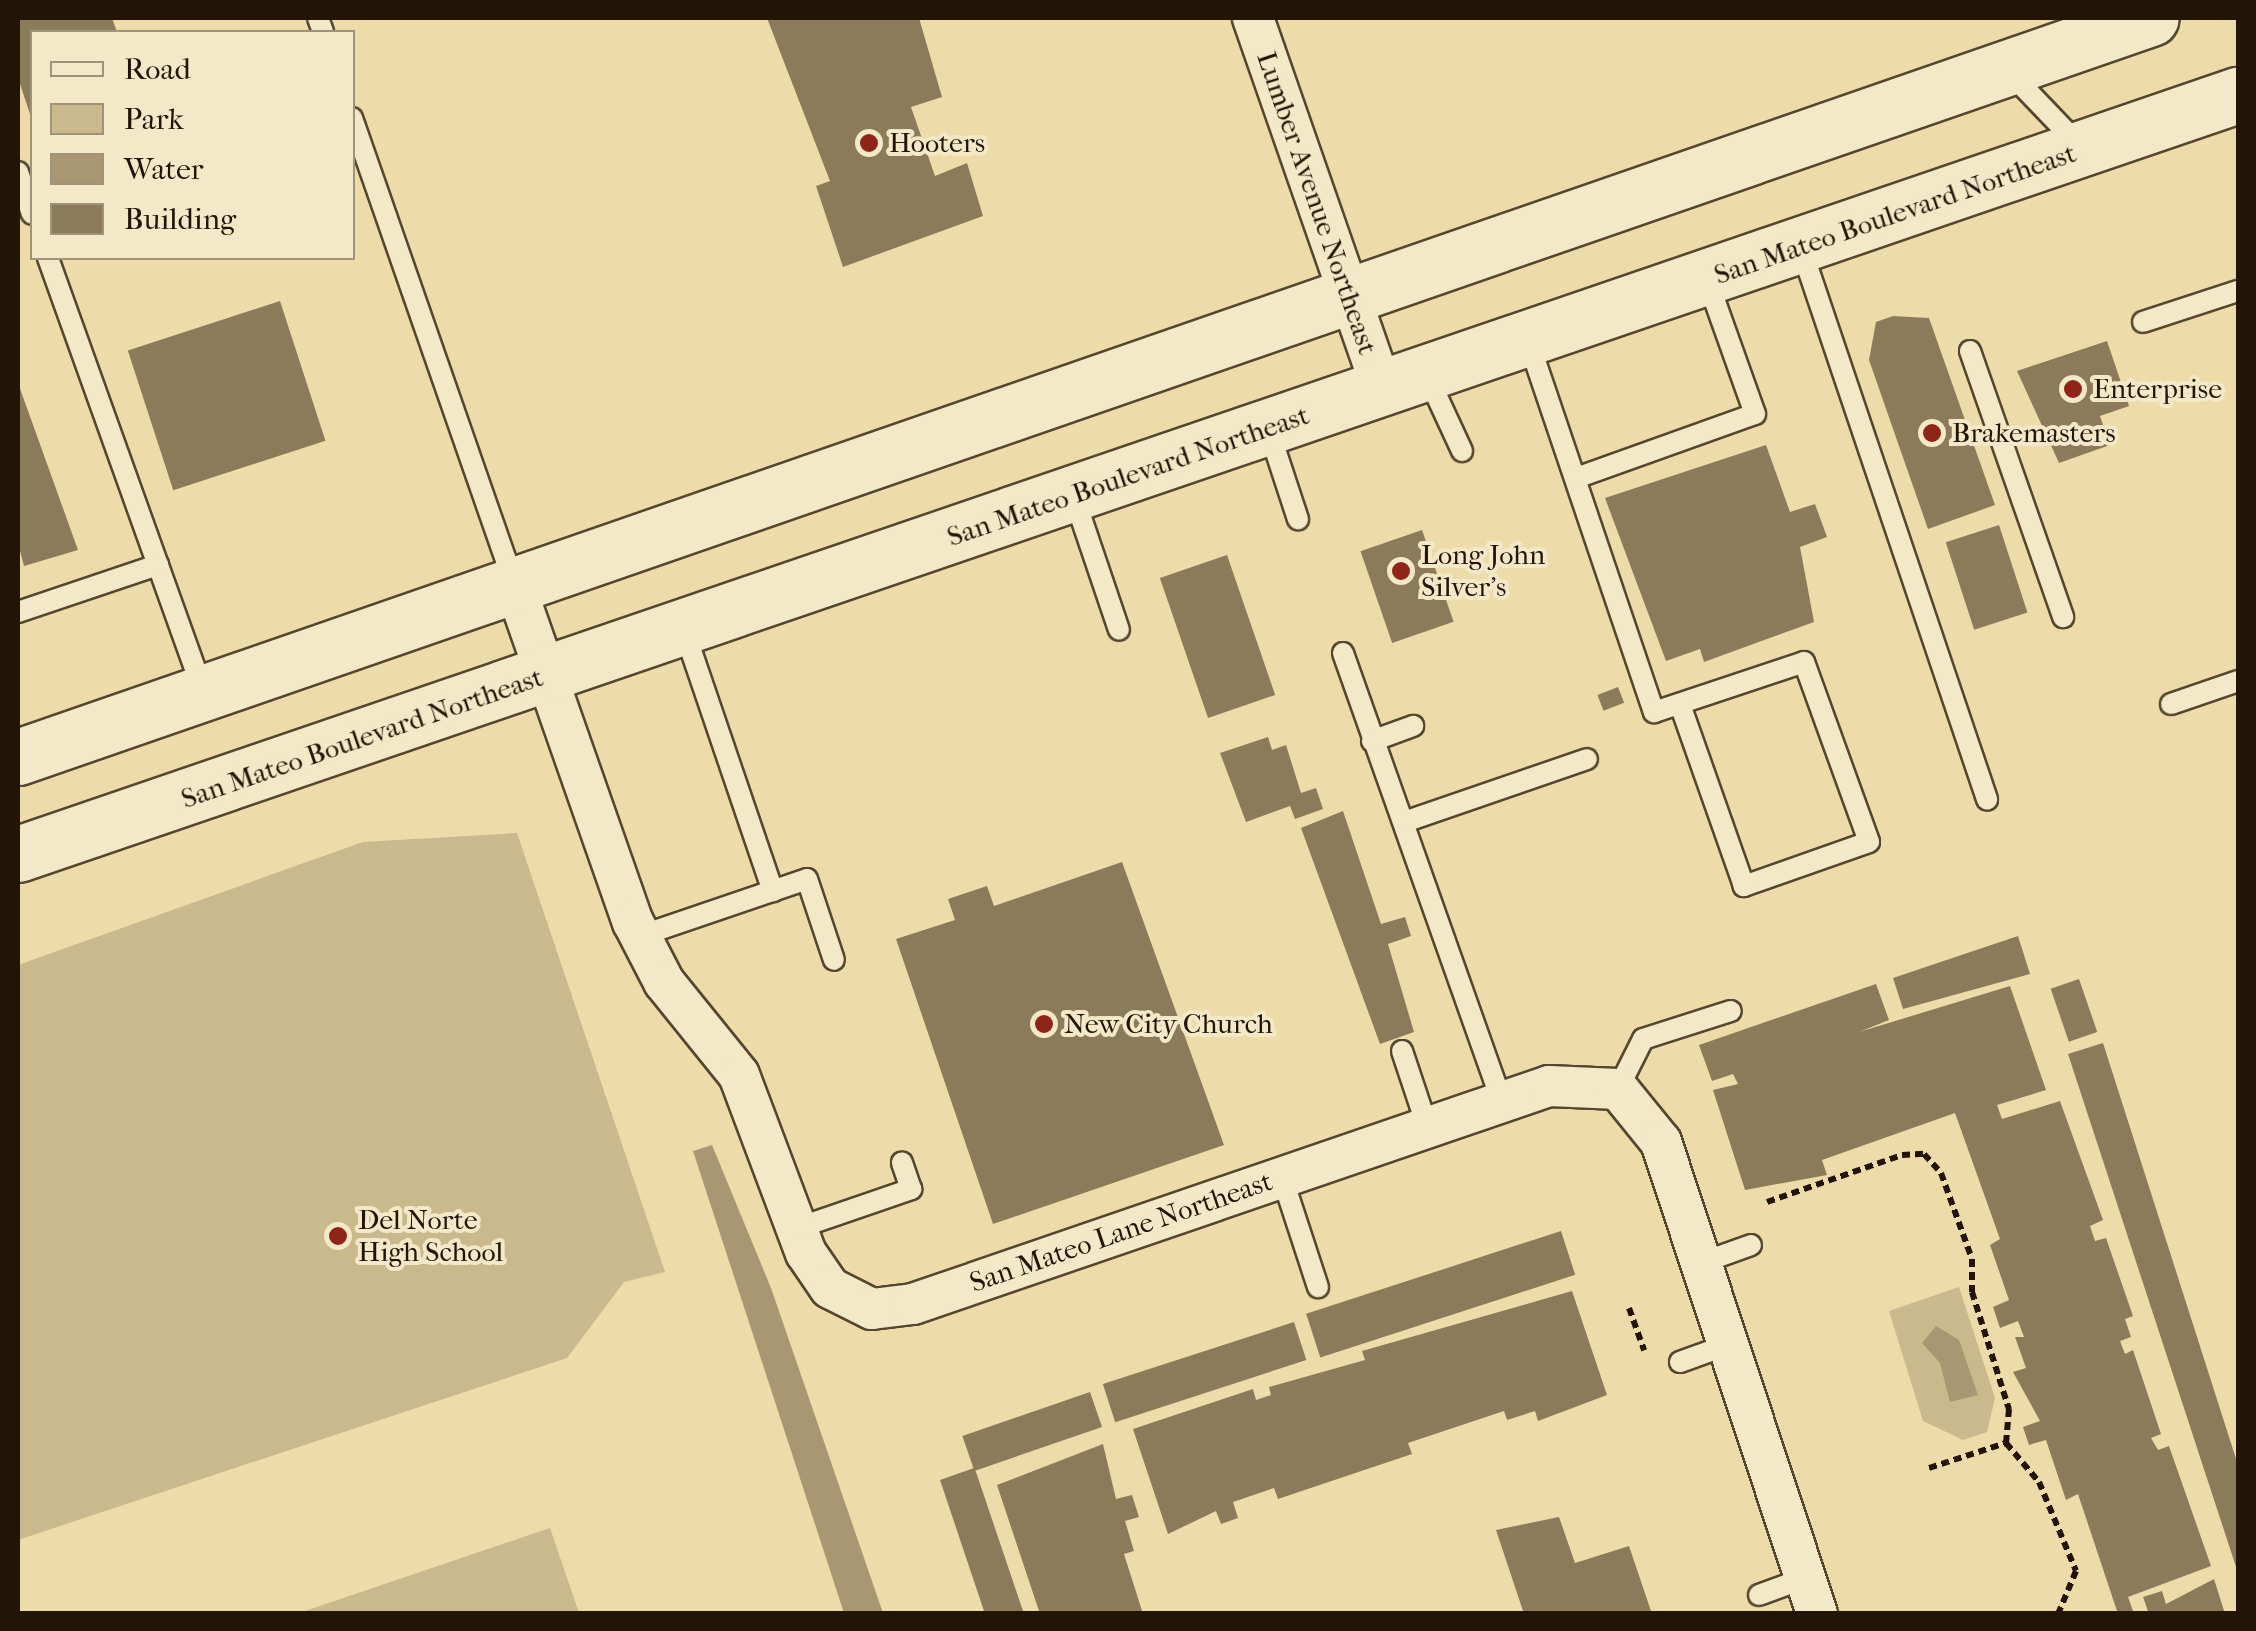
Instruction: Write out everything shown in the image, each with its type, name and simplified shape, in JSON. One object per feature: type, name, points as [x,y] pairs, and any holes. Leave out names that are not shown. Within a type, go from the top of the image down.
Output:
[{"type":"main road","points":[[18,757],[1347,290],[2151,18]]},
{"type":"main road","name":"San Mateo Boulevard Northeast","points":[[18,854],[684,630],[2238,96]]},
{"type":"street","name":"Lumber Avenue Northeast","points":[[1253,18],[1347,290],[1404,381]]},
{"type":"street","name":"San Mateo Lane Northeast","points":[[514,583],[640,936],[664,982],[739,1075],[798,1228],[830,1288],[872,1309],[914,1304],[1548,1086],[1618,1089]]},
{"type":"street","points":[[1618,1089],[1661,1142],[1811,1596]]},
{"type":"lane","points":[[2005,68],[2084,150]]},
{"type":"lane","points":[[355,127],[514,583]]},
{"type":"lane","points":[[18,172],[30,208]]},
{"type":"lane","points":[[1801,246],[1987,798]]},
{"type":"lane","points":[[49,260],[203,692]]},
{"type":"lane","points":[[1576,478],[1755,414],[1707,278]]},
{"type":"lane","points":[[2143,322],[2237,298]]},
{"type":"lane","points":[[1528,339],[1654,712],[1804,662],[1869,842],[1744,886],[1680,704]]},
{"type":"lane","points":[[1970,351],[2063,617]]},
{"type":"lane","points":[[1404,381],[1462,451]]},
{"type":"lane","points":[[1268,428],[1298,519]]},
{"type":"lane","points":[[1073,495],[1119,630]]},
{"type":"lane","points":[[18,612],[158,565]]},
{"type":"lane","points":[[684,630],[773,890]]},
{"type":"lane","points":[[1343,653],[1372,741],[1410,820],[1502,1102]]},
{"type":"lane","points":[[2170,704],[2238,681]]},
{"type":"lane","points":[[1372,741],[1414,726]]},
{"type":"lane","points":[[1410,820],[1588,759]]},
{"type":"lane","points":[[640,936],[807,879],[834,960]]},
{"type":"lane","points":[[1618,1089],[1643,1038],[1731,1011]]},
{"type":"lane","points":[[1402,1051],[1428,1126]]},
{"type":"lane","points":[[798,1228],[911,1190],[902,1163]]},
{"type":"lane","points":[[1282,1177],[1318,1287]]},
{"type":"lane","points":[[1701,1263],[1751,1246]]},
{"type":"lane","points":[[1680,1362],[1727,1345]]},
{"type":"lane","points":[[1759,1595],[1811,1596]]},
{"type":"path","points":[[1767,1202],[1924,1154],[1941,1172],[1972,1258],[1972,1292],[2008,1409],[2006,1443],[2046,1495],[2076,1570],[2058,1614]]},
{"type":"path","points":[[1630,1308],[1644,1350]]},
{"type":"path","points":[[1929,1468],[2006,1443]]},
{"type":"green space","name":"Del Norte High School","points":[[517,833],[665,1272],[624,1282],[567,1358],[18,1540],[18,965],[363,842]]},
{"type":"green space","points":[[1959,1287],[1995,1398],[1987,1432],[1963,1440],[1923,1421],[1889,1311]]},
{"type":"green space","points":[[550,1528],[579,1613],[299,1613]]},
{"type":"water","points":[[712,1145],[771,1288],[883,1613],[844,1613],[693,1151]]},
{"type":"water","points":[[1936,1326],[1959,1340],[1978,1395],[1950,1402],[1940,1363],[1922,1343]]},
{"type":"building","points":[[18,18],[112,18],[116,30],[30,30],[30,114],[18,78]]},
{"type":"building","name":"Hooters","points":[[767,18],[919,18],[942,97],[911,107],[935,176],[967,163],[983,216],[843,267],[816,186],[830,181]]},
{"type":"building","points":[[280,301],[325,441],[173,490],[128,350]]},
{"type":"building","name":"Brakemasters","points":[[1893,316],[1929,318],[1995,505],[1928,529],[1869,360],[1876,322]]},
{"type":"building","name":"Enterprise","points":[[2107,341],[2129,406],[2100,416],[2110,445],[2059,463],[2017,371]]},
{"type":"building","points":[[18,383],[78,550],[24,566],[18,543]]},
{"type":"building","points":[[1766,445],[1790,512],[1815,504],[1827,537],[1800,547],[1814,622],[1704,662],[1700,649],[1666,661],[1605,498]]},
{"type":"building","name":"Brakemasters","points":[[1999,525],[2027,612],[1974,630],[1946,542]]},
{"type":"building","name":"Long John Silver's","points":[[1422,530],[1454,622],[1392,643],[1361,551]]},
{"type":"building","points":[[1227,555],[1275,695],[1208,718],[1160,578]]},
{"type":"building","points":[[1618,687],[1624,703],[1604,711],[1597,695]]},
{"type":"building","points":[[1268,737],[1272,750],[1286,745],[1301,793],[1316,788],[1323,809],[1295,819],[1290,806],[1246,822],[1220,753]]},
{"type":"building","points":[[1343,811],[1381,924],[1405,917],[1411,936],[1388,944],[1414,1032],[1380,1044],[1301,828]]},
{"type":"building","points":[[1122,862],[1224,1145],[993,1224],[896,939],[955,920],[948,899],[987,886],[994,906]]},
{"type":"building","points":[[2018,936],[2030,974],[1903,1009],[1893,978]]},
{"type":"building","points":[[2079,979],[2097,1032],[2069,1042],[2051,989]]},
{"type":"building","points":[[1876,984],[1889,1020],[1859,1032],[2010,986],[2046,1090],[1997,1105],[2002,1119],[2060,1101],[2103,1220],[2090,1226],[2095,1241],[2106,1238],[2133,1316],[2125,1319],[2131,1337],[2120,1341],[2125,1354],[2133,1350],[2161,1434],[2151,1438],[2158,1450],[2169,1446],[2211,1566],[2128,1597],[2134,1614],[2118,1614],[2078,1494],[2066,1500],[2046,1440],[2029,1445],[2023,1427],[2040,1421],[2013,1372],[2026,1368],[2015,1337],[2024,1337],[2018,1321],[2000,1328],[1993,1307],[2009,1300],[1990,1245],[2000,1239],[1955,1113],[1822,1160],[1827,1175],[1745,1190],[1713,1090],[1738,1084],[1733,1074],[1712,1081],[1699,1045]]},
{"type":"building","points":[[2103,1043],[2238,1465],[2238,1573],[2068,1054]]},
{"type":"building","points":[[1561,1231],[1575,1275],[1320,1358],[1306,1314]]},
{"type":"building","points":[[1572,1291],[1607,1395],[1538,1421],[1535,1411],[1507,1420],[1504,1411],[1408,1443],[1412,1454],[1278,1499],[1274,1488],[1233,1502],[1238,1518],[1221,1524],[1216,1511],[1168,1534],[1133,1429],[1253,1389],[1256,1400],[1271,1395],[1269,1387],[1365,1360],[1362,1351]]},
{"type":"building","points":[[1294,1322],[1306,1360],[1115,1422],[1103,1384]]},
{"type":"building","points":[[1090,1392],[1102,1427],[974,1471],[962,1436]]},
{"type":"building","points":[[1103,1444],[1116,1499],[1132,1495],[1139,1517],[1125,1521],[1134,1551],[1124,1554],[1143,1614],[1040,1614],[997,1485]]},
{"type":"building","points":[[974,1468],[1024,1614],[985,1614],[940,1480]]},
{"type":"building","points":[[1559,1517],[1575,1563],[1629,1546],[1652,1614],[1524,1614],[1496,1530]]},
{"type":"building","points":[[2214,1579],[2225,1614],[2149,1614],[2143,1597],[2162,1591],[2166,1604]]},
{"type":"place","name":"Hooters","points":[[869,143]]},
{"type":"place","name":"Enterprise","points":[[2073,389]]},
{"type":"place","name":"Brakemasters","points":[[1932,433]]},
{"type":"place","name":"Long John Silver's","points":[[1401,571]]},
{"type":"place","name":"New City Church","points":[[1044,1024]]},
{"type":"place","name":"Del Norte High School","points":[[338,1236]]}]
